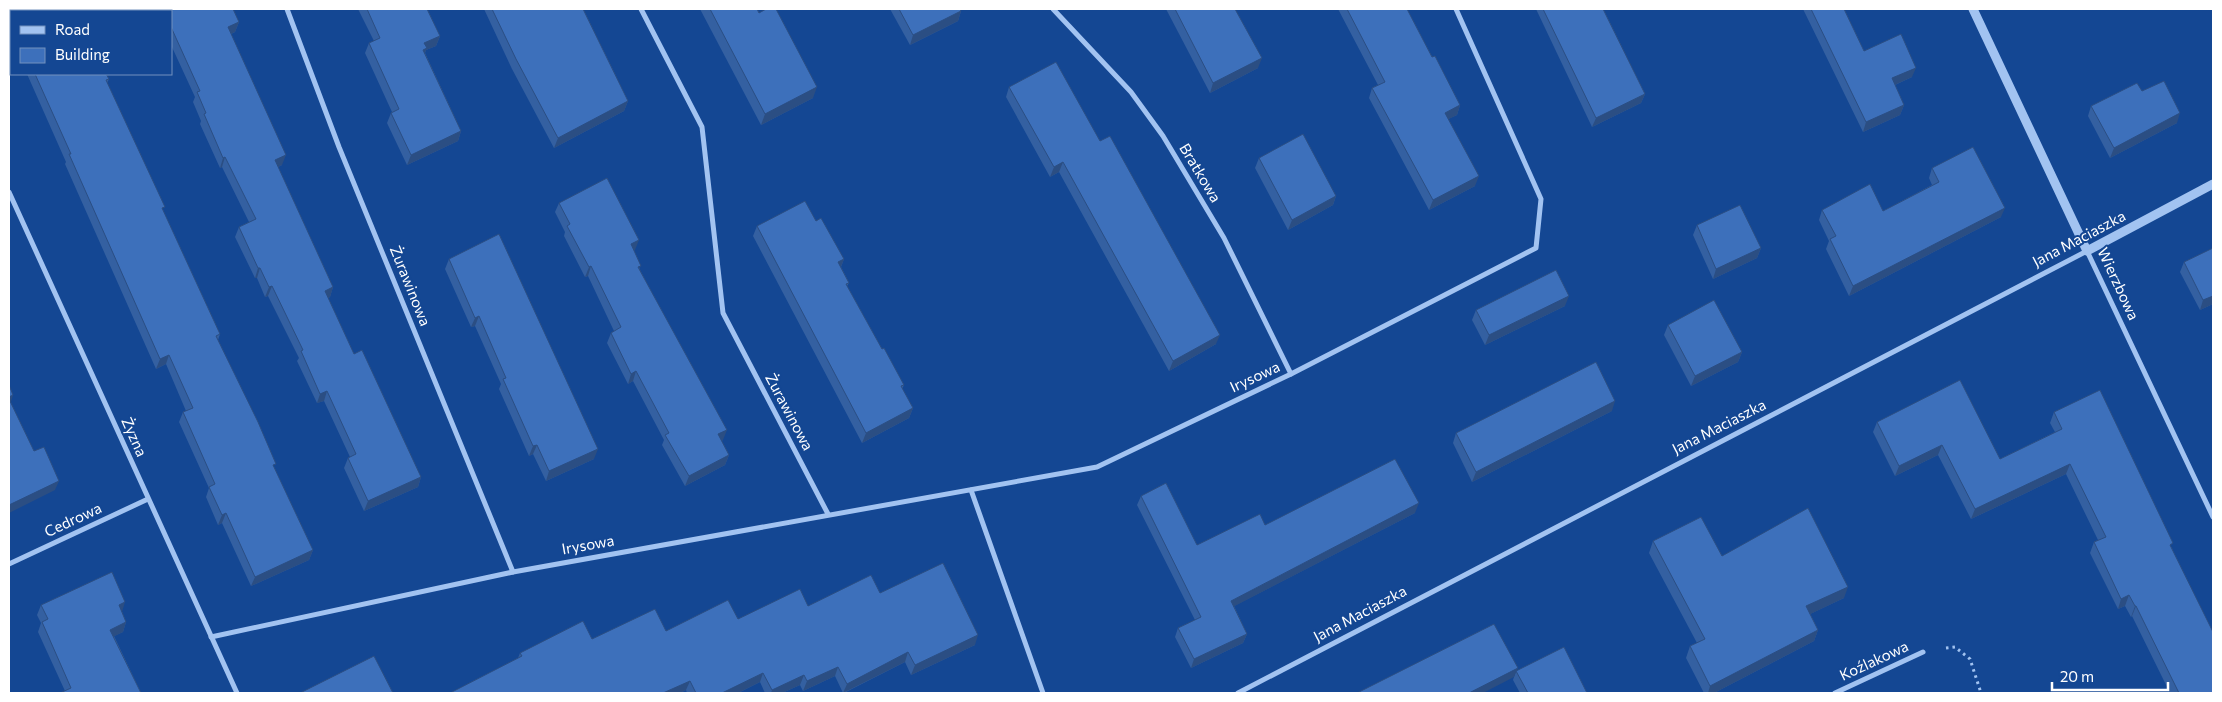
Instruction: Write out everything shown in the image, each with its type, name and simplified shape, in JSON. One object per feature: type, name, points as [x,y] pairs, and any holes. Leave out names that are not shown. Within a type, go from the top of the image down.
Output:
[{"type":"street","name":"Żurawinowa","points":[[287,9],[339,147],[513,572]]},
{"type":"street","name":"Żurawinowa","points":[[641,9],[702,127],[723,313],[828,514]]},
{"type":"street","name":"Bratkowa","points":[[1053,9],[1126,86],[1163,136],[1224,238],[1291,374]]},
{"type":"street","name":"Irysowa","points":[[211,637],[513,572],[1097,467],[1291,374],[1536,248],[1541,199],[1456,9]]},
{"type":"street","name":"Wierzbowa","points":[[1973,9],[2213,516]]},
{"type":"street","name":"Jana Maciaszka","points":[[1238,693],[2213,184]]},
{"type":"street","name":"Żyzna","points":[[9,192],[237,693]]},
{"type":"street","points":[[971,490],[1043,693]]},
{"type":"street","name":"Cedrowa","points":[[9,564],[148,499]]},
{"type":"street","name":"Koźlakowa","points":[[1835,693],[1923,652]]},
{"type":"path","points":[[1923,652],[1955,647],[1970,659],[1981,693]]},
{"type":"building","points":[[17,9],[78,10],[18,10]]},
{"type":"building","points":[[233,9],[239,22],[228,27],[286,155],[275,160],[333,287],[325,291],[354,354],[362,350],[421,477],[368,501],[348,458],[356,454],[327,391],[320,394],[301,351],[303,350],[272,286],[269,287],[260,268],[258,268],[239,227],[256,219],[225,157],[223,158],[204,114],[206,113],[197,92],[200,91],[172,29],[172,10],[164,10]]},
{"type":"building","points":[[367,9],[427,9],[440,36],[424,43],[427,48],[423,50],[461,131],[411,155],[391,113],[399,109],[369,43],[380,38]]},
{"type":"building","points":[[492,9],[583,9],[628,101],[558,138]]},
{"type":"building","points":[[710,9],[757,9],[759,13],[766,9],[776,9],[817,87],[765,114]]},
{"type":"building","points":[[899,9],[960,9],[961,11],[913,35]]},
{"type":"building","points":[[1175,9],[1235,9],[1262,58],[1213,83]]},
{"type":"building","points":[[1347,9],[1407,9],[1432,57],[1435,56],[1460,105],[1445,113],[1479,176],[1433,200],[1372,88],[1385,82]]},
{"type":"building","points":[[1543,9],[1603,9],[1645,94],[1596,118]]},
{"type":"building","points":[[1811,9],[1844,9],[1864,51],[1901,34],[1916,68],[1892,78],[1904,105],[1866,122]]},
{"type":"building","points":[[1056,62],[1100,141],[1110,136],[1220,335],[1173,361],[1063,162],[1054,167],[1009,87]]},
{"type":"building","points":[[35,75],[107,75],[109,79],[106,80],[165,207],[162,208],[220,334],[216,336],[258,422],[276,464],[273,465],[313,550],[255,577],[226,513],[222,515],[209,487],[215,484],[183,412],[193,408],[169,355],[160,359],[69,154],[71,154]]},
{"type":"building","points":[[2164,81],[2180,113],[2114,148],[2091,106],[2137,83],[2142,91]]},
{"type":"building","points":[[1303,134],[1336,196],[1292,220],[1259,158]]},
{"type":"building","points":[[1973,147],[2005,208],[1853,286],[1830,239],[1836,236],[1822,210],[1870,184],[1883,211],[1939,182],[1932,168]]},
{"type":"building","points":[[607,178],[639,240],[631,244],[641,266],[638,267],[727,430],[718,434],[729,455],[689,476],[665,435],[669,433],[636,371],[631,374],[611,333],[621,327],[591,266],[589,267],[567,226],[570,224],[559,203]]},
{"type":"building","points":[[805,201],[816,221],[821,218],[844,259],[838,262],[849,283],[846,284],[904,385],[901,386],[913,408],[866,433],[757,226]]},
{"type":"building","points":[[1740,205],[1761,248],[1716,269],[1697,225]]},
{"type":"building","points":[[499,234],[598,449],[549,471],[537,445],[533,446],[503,379],[506,378],[479,316],[475,318],[449,259]]},
{"type":"building","points":[[2213,248],[2213,296],[2203,300],[2184,262]]},
{"type":"building","points":[[1556,270],[1569,296],[1489,335],[1476,310]]},
{"type":"building","points":[[1714,300],[1742,352],[1695,376],[1668,325]]},
{"type":"building","points":[[1596,362],[1615,401],[1476,472],[1456,433]]},
{"type":"building","points":[[1960,380],[2000,459],[2062,429],[2054,412],[2100,390],[2173,543],[2170,545],[2213,632],[2213,693],[2179,693],[2136,606],[2129,595],[2121,599],[2094,542],[2106,537],[2070,464],[1975,509],[1942,445],[1899,466],[1877,422]]},
{"type":"building","points":[[9,385],[13,395],[9,397]]},
{"type":"building","points":[[9,399],[34,451],[44,447],[59,481],[9,505]]},
{"type":"building","points":[[1395,459],[1419,503],[1231,601],[1247,634],[1194,659],[1178,628],[1201,617],[1141,496],[1166,483],[1197,545],[1260,514],[1265,525]]},
{"type":"building","points":[[1808,508],[1848,587],[1806,606],[1818,630],[1710,686],[1690,646],[1705,639],[1653,541],[1701,517],[1722,556]]},
{"type":"building","points":[[943,563],[978,635],[915,665],[908,652],[847,684],[838,667],[807,681],[804,675],[772,690],[763,673],[722,693],[696,693],[690,681],[663,693],[450,693],[522,656],[520,653],[583,621],[592,639],[655,609],[666,631],[728,600],[738,619],[800,589],[808,606],[871,575],[880,593]]},
{"type":"building","points":[[112,572],[125,602],[119,605],[126,622],[110,630],[141,693],[60,693],[71,688],[42,622],[48,619],[41,605]]},
{"type":"building","points":[[1494,624],[1518,668],[1469,693],[1357,693]]},
{"type":"building","points":[[1564,647],[1587,693],[1528,693],[1516,671]]},
{"type":"building","points":[[374,656],[393,693],[300,693]]}]
